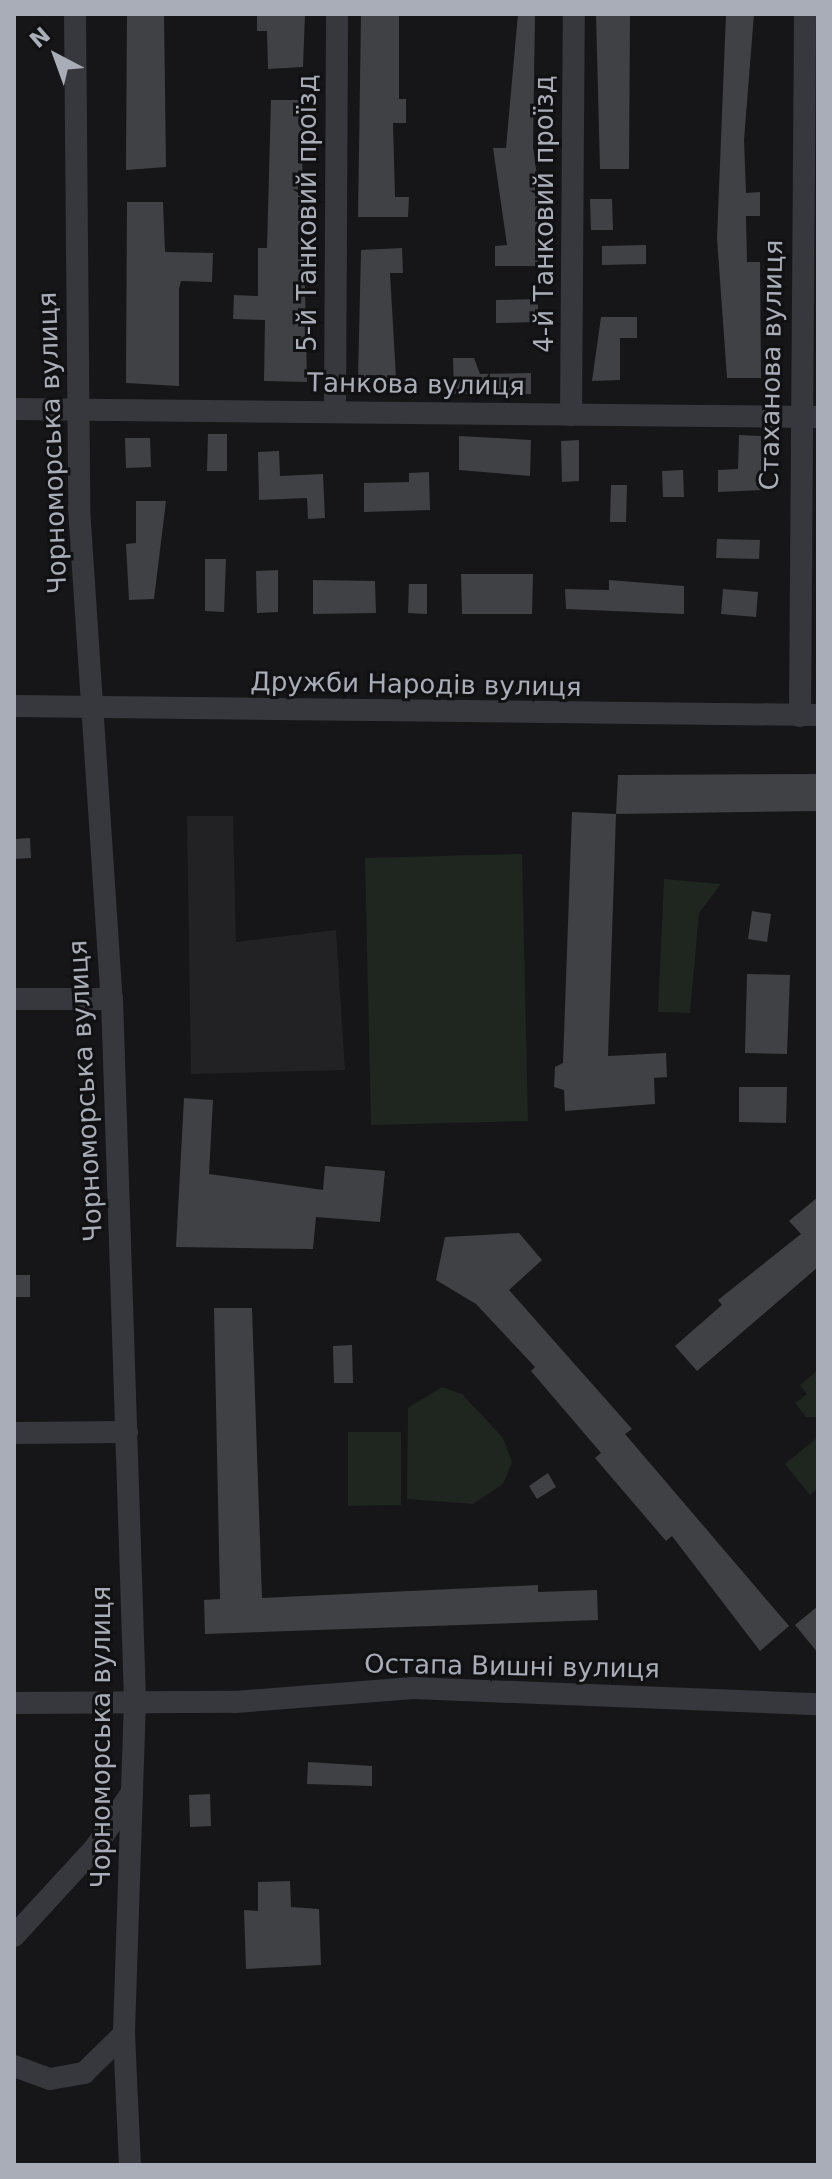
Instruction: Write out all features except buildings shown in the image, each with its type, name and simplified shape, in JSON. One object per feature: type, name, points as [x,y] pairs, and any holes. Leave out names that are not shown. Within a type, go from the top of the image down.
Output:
[{"type":"street","name":"Чорноморська вулиця","points":[[75,14],[78,409],[112,999],[135,1700],[124,2034],[130,2165]]},
{"type":"street","name":"5-й Танковий проїзд","points":[[335,412],[337,14]]},
{"type":"street","name":"4-й Танковий проїзд","points":[[571,415],[574,14]]},
{"type":"street","name":"Стаханова вулиця","points":[[805,14],[809,716]]},
{"type":"street","name":"Танкова вулиця","points":[[14,409],[808,417]]},
{"type":"street","name":"Дружби Народів вулиця","points":[[14,706],[809,716]]},
{"type":"street","points":[[14,999],[112,999]]},
{"type":"street","points":[[14,1433],[127,1432]]},
{"type":"street","name":"Остапа Вишні вулиця","points":[[14,1703],[135,1700],[235,1702],[413,1688],[818,1704]]},
{"type":"street","points":[[14,1936],[95,1848],[134,1788]]},
{"type":"street","points":[[14,2066],[50,2079],[84,2073],[124,2034]]},
{"type":"shaded area","points":[[187,816],[233,816],[236,942],[336,930],[345,1070],[191,1074]]},
{"type":"shaded area","points":[[522,854],[528,1121],[371,1125],[365,858]]},
{"type":"shaded area","points":[[664,879],[721,884],[699,913],[690,1013],[658,1012]]},
{"type":"shaded area","points":[[818,1370],[818,1417],[806,1417],[795,1403],[807,1394],[800,1385]]},
{"type":"shaded area","points":[[442,1387],[462,1394],[503,1438],[512,1462],[503,1484],[473,1504],[407,1499],[408,1408]]},
{"type":"shaded area","points":[[348,1432],[401,1432],[401,1505],[348,1506]]},
{"type":"shaded area","points":[[818,1437],[818,1488],[810,1495],[785,1464]]}]
